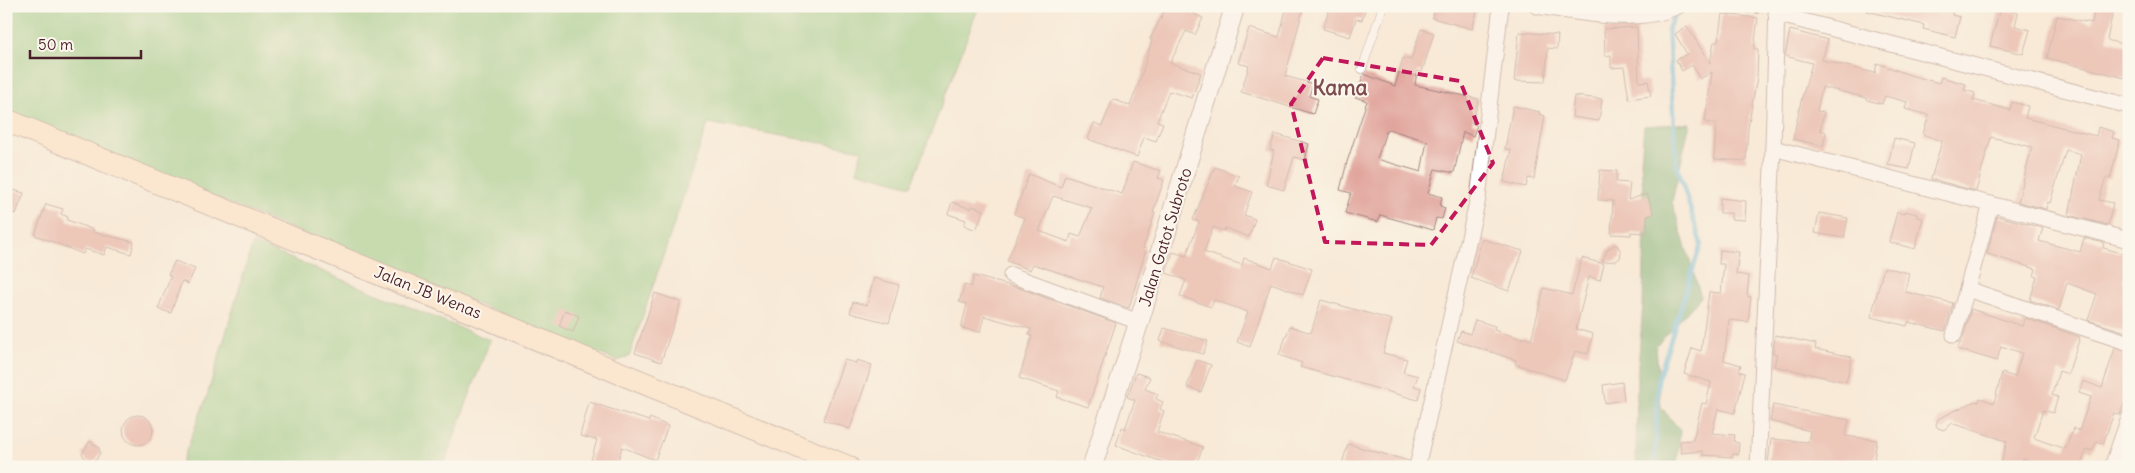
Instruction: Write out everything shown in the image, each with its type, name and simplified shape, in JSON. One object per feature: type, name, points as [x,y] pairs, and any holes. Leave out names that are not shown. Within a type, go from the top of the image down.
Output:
[{"type":"main road","name":"Jalan JB Wenas","points":[[6,120],[271,236],[705,415],[848,467]]},
{"type":"main road","name":"Jalan JB Wenas","points":[[6,135],[271,236]]},
{"type":"main road","name":"Jalan JB Wenas","points":[[705,415],[810,467]]},
{"type":"street","name":"Jalan Gatot Subroto","points":[[1092,467],[1139,322],[1236,6]]},
{"type":"street","points":[[1416,467],[1478,198],[1501,6]]},
{"type":"street","points":[[1537,6],[1625,17],[1665,13],[1678,6]]},
{"type":"street","points":[[1758,467],[1773,148],[1777,10],[2129,106]]},
{"type":"street","points":[[1773,148],[2129,240]]},
{"type":"street","points":[[1954,335],[1991,204]]},
{"type":"street","points":[[1011,275],[1139,322]]},
{"type":"street","points":[[1968,289],[2129,342]]},
{"type":"street","points":[[2112,467],[2129,418]]},
{"type":"lane","points":[[1362,69],[1382,6]]},
{"type":"path","points":[[1685,6],[1777,10]]},
{"type":"highlighted area","points":[[1323,58],[1460,81],[1493,163],[1431,245],[1325,242],[1291,104]]},
{"type":"green space","points":[[6,6],[979,6],[911,186],[856,171],[862,150],[708,123],[629,357],[617,361],[6,113]]},
{"type":"green space","points":[[1690,123],[1672,202],[1701,297],[1656,346],[1661,407],[1680,430],[1677,467],[1636,467],[1637,381],[1643,304],[1645,220],[1641,161],[1644,126]]},
{"type":"green space","points":[[253,243],[490,340],[443,467],[180,467],[207,396]]},
{"type":"building","points":[[1167,6],[1197,6],[1194,14],[1203,18],[1195,35],[1186,31],[1170,63],[1201,73],[1192,98],[1169,91],[1157,121],[1163,123],[1156,141],[1144,137],[1137,157],[1088,139],[1094,123],[1102,126],[1113,99],[1130,106],[1141,77],[1152,40],[1150,39]]},
{"type":"building","points":[[1287,6],[1304,6],[1285,76],[1313,84],[1309,96],[1318,99],[1313,114],[1241,92],[1249,66],[1238,63],[1249,28],[1279,37]]},
{"type":"building","points":[[1326,6],[1366,6],[1362,20],[1356,19],[1350,37],[1323,29],[1329,10],[1326,9]]},
{"type":"building","points":[[1436,6],[1459,6],[1477,11],[1472,29],[1432,18]]},
{"type":"building","points":[[1868,6],[1954,6],[1952,15],[1960,17],[1955,37],[1923,29],[1924,25],[1867,11]]},
{"type":"building","points":[[2095,6],[2114,6],[2107,40],[2129,46],[2129,79],[2047,58],[2057,16],[2092,23]]},
{"type":"building","points":[[2000,8],[2018,13],[2015,26],[2030,30],[2023,54],[1990,46]]},
{"type":"building","points":[[1722,14],[1758,18],[1754,49],[1758,49],[1757,77],[1748,128],[1746,161],[1714,159],[1716,124],[1705,122],[1712,72],[1700,79],[1692,65],[1682,71],[1676,60],[1687,54],[1675,34],[1687,26],[1710,63],[1714,42],[1718,42]]},
{"type":"building","points":[[1637,27],[1639,82],[1648,81],[1651,96],[1629,99],[1624,67],[1611,68],[1611,55],[1605,56],[1604,29]]},
{"type":"building","points":[[1421,29],[1434,33],[1422,72],[1417,71],[1415,85],[1479,99],[1472,123],[1477,125],[1473,136],[1463,132],[1454,173],[1435,169],[1428,193],[1442,197],[1440,206],[1445,208],[1442,219],[1436,218],[1433,230],[1380,215],[1378,222],[1345,213],[1351,193],[1340,190],[1367,101],[1355,97],[1364,74],[1395,86],[1403,58],[1411,60]],"holes":[[[1388,129],[1427,141],[1421,172],[1377,159]]]},
{"type":"building","points":[[1790,30],[1828,40],[1822,60],[1875,73],[1877,63],[1939,83],[1941,77],[1966,84],[1964,90],[1975,93],[1973,100],[2010,110],[2012,102],[2028,106],[2025,118],[2096,136],[2098,127],[2114,132],[2112,138],[2120,140],[2110,179],[2106,177],[2099,200],[2113,203],[2108,225],[2069,215],[2081,154],[2066,150],[2050,203],[2048,202],[2046,209],[2018,202],[2032,147],[1991,137],[1976,191],[1931,179],[1942,141],[1923,134],[1929,115],[1905,109],[1907,102],[1885,96],[1882,104],[1867,100],[1867,98],[1822,87],[1817,111],[1824,112],[1820,130],[1826,132],[1823,146],[1793,139],[1812,63],[1785,56]]},
{"type":"building","points":[[1519,32],[1558,35],[1557,49],[1548,48],[1545,82],[1514,81]]},
{"type":"building","points":[[1574,96],[1602,99],[1599,121],[1572,117]]},
{"type":"building","points":[[1513,106],[1540,112],[1539,114],[1545,116],[1534,179],[1528,178],[1526,187],[1504,182],[1511,150],[1505,149]]},
{"type":"building","points":[[1275,134],[1309,144],[1305,160],[1294,157],[1284,190],[1266,185],[1274,151],[1270,150]]},
{"type":"building","points":[[1894,138],[1915,143],[1909,169],[1888,165]]},
{"type":"building","points":[[1133,162],[1161,171],[1158,178],[1164,180],[1143,248],[1146,249],[1129,308],[1100,298],[1103,287],[1033,264],[1030,270],[1007,261],[1025,218],[1014,214],[1029,174],[1061,187],[1065,175],[1122,194]],"holes":[[[1053,196],[1092,208],[1080,237],[1071,234],[1069,242],[1039,231]]]},
{"type":"building","points":[[1215,167],[1239,176],[1235,186],[1252,192],[1244,215],[1255,219],[1249,237],[1225,228],[1224,231],[1213,227],[1204,252],[1242,265],[1244,258],[1272,268],[1276,257],[1312,269],[1303,295],[1271,283],[1250,347],[1237,342],[1248,312],[1214,300],[1211,307],[1180,296],[1186,280],[1166,273],[1173,252],[1186,256],[1199,222],[1193,220]]},
{"type":"building","points":[[1600,170],[1617,171],[1616,182],[1630,183],[1628,200],[1647,194],[1654,214],[1647,216],[1647,233],[1631,232],[1631,235],[1611,234],[1613,201],[1598,200]]},
{"type":"building","points":[[6,188],[24,193],[16,214],[6,211]]},
{"type":"building","points":[[1720,198],[1746,201],[1745,220],[1731,219],[1731,213],[1720,213]]},
{"type":"building","points":[[952,202],[971,209],[972,206],[984,210],[976,230],[964,225],[966,220],[948,214]]},
{"type":"building","points":[[46,204],[63,209],[61,214],[68,217],[67,220],[94,230],[93,232],[134,242],[131,254],[107,247],[104,255],[85,249],[83,254],[35,235]]},
{"type":"building","points":[[1905,211],[1917,214],[1917,217],[1923,218],[1915,249],[1889,242],[1897,212],[1904,214]]},
{"type":"building","points":[[1819,213],[1848,218],[1844,238],[1815,233]]},
{"type":"building","points":[[1997,216],[2043,228],[2039,241],[2080,252],[2084,238],[2104,243],[2103,248],[2129,255],[2129,264],[2123,282],[2129,283],[2129,333],[2088,320],[2097,294],[2067,283],[2059,310],[2030,300],[2037,277],[2034,276],[2036,269],[1987,254]]},
{"type":"building","points":[[1482,239],[1523,251],[1509,291],[1471,278]]},
{"type":"building","points":[[1616,244],[1621,251],[1620,258],[1616,261],[1602,262],[1608,249]]},
{"type":"building","points":[[1720,250],[1739,252],[1736,274],[1749,276],[1747,296],[1751,297],[1748,322],[1729,320],[1724,360],[1741,365],[1739,371],[1745,373],[1735,413],[1718,409],[1712,433],[1735,435],[1734,442],[1739,443],[1738,455],[1733,454],[1733,457],[1703,455],[1703,451],[1681,453],[1680,441],[1693,440],[1702,403],[1706,404],[1711,382],[1684,374],[1692,348],[1701,351],[1709,292],[1721,293],[1724,264],[1719,264]]},
{"type":"building","points":[[1582,258],[1604,264],[1600,280],[1589,277],[1576,329],[1593,334],[1588,354],[1575,351],[1565,380],[1515,364],[1516,360],[1457,341],[1461,331],[1470,334],[1475,320],[1495,326],[1494,330],[1531,340],[1544,288],[1572,295]]},
{"type":"building","points":[[175,261],[195,269],[188,284],[182,281],[171,313],[158,309],[171,276],[168,275]]},
{"type":"building","points":[[1884,267],[1909,273],[1905,292],[1953,303],[1945,331],[1908,322],[1907,326],[1871,317]]},
{"type":"building","points":[[974,276],[1019,288],[1116,323],[1088,407],[1057,397],[1059,391],[1019,378],[1032,336],[1029,335],[1031,329],[984,316],[980,332],[961,328],[967,304],[959,302],[965,285],[971,287]]},
{"type":"building","points":[[874,278],[899,285],[889,323],[850,313],[853,302],[867,305]]},
{"type":"building","points":[[655,293],[681,302],[661,362],[635,353]]},
{"type":"building","points":[[1321,300],[1392,320],[1383,353],[1407,359],[1403,372],[1418,376],[1414,386],[1421,388],[1418,400],[1300,367],[1302,363],[1279,355],[1290,326],[1311,333]]},
{"type":"building","points":[[1971,309],[2022,326],[2025,318],[2080,337],[2068,374],[2059,371],[2052,395],[2058,397],[2053,413],[2043,410],[2034,438],[2065,449],[2074,428],[2079,431],[2091,397],[2079,393],[2083,381],[2102,388],[2115,348],[2129,352],[2129,391],[2120,415],[2114,413],[2103,444],[2097,441],[2092,451],[2087,449],[2080,467],[2044,467],[2023,459],[2021,467],[2000,467],[2007,441],[1951,423],[1944,430],[1938,428],[1936,425],[1938,419],[1975,401],[1979,402],[1980,398],[1994,403],[2002,373],[2015,377],[2022,353],[2001,346],[1997,361],[1957,349],[1963,338]]},
{"type":"building","points":[[565,310],[579,316],[573,332],[559,326]]},
{"type":"building","points":[[1164,328],[1208,341],[1203,354],[1160,341]]},
{"type":"building","points":[[1775,335],[1816,344],[1815,349],[1852,357],[1846,382],[1774,366],[1777,354],[1773,353]]},
{"type":"building","points":[[844,360],[856,363],[857,360],[872,365],[850,429],[823,420]]},
{"type":"building","points":[[1197,360],[1211,365],[1201,392],[1187,387]]},
{"type":"building","points":[[1136,373],[1150,377],[1145,389],[1158,394],[1156,399],[1163,402],[1160,409],[1164,411],[1157,432],[1203,447],[1195,467],[1176,467],[1116,445],[1122,427],[1125,429],[1135,400],[1127,397]]},
{"type":"building","points":[[1622,382],[1624,400],[1605,403],[1603,385]]},
{"type":"building","points":[[589,402],[649,421],[650,418],[668,426],[655,460],[622,447],[616,467],[589,467],[597,440],[580,436]]},
{"type":"building","points":[[1773,405],[1849,420],[1845,436],[1877,440],[1873,467],[1839,463],[1839,467],[1784,467],[1768,463],[1771,439],[1808,442],[1810,431],[1770,421]]},
{"type":"building","points":[[138,415],[149,419],[153,430],[149,441],[138,445],[127,441],[123,430],[127,419]]},
{"type":"building","points":[[90,441],[99,448],[100,453],[96,460],[92,462],[87,461],[82,454]]},
{"type":"building","points":[[1348,444],[1409,461],[1408,467],[1341,467]]},
{"type":"waterway","points":[[1655,467],[1658,379],[1701,244],[1676,162],[1668,29],[1677,10]]},
{"type":"district","name":"Kama","points":[[1340,87]]}]
